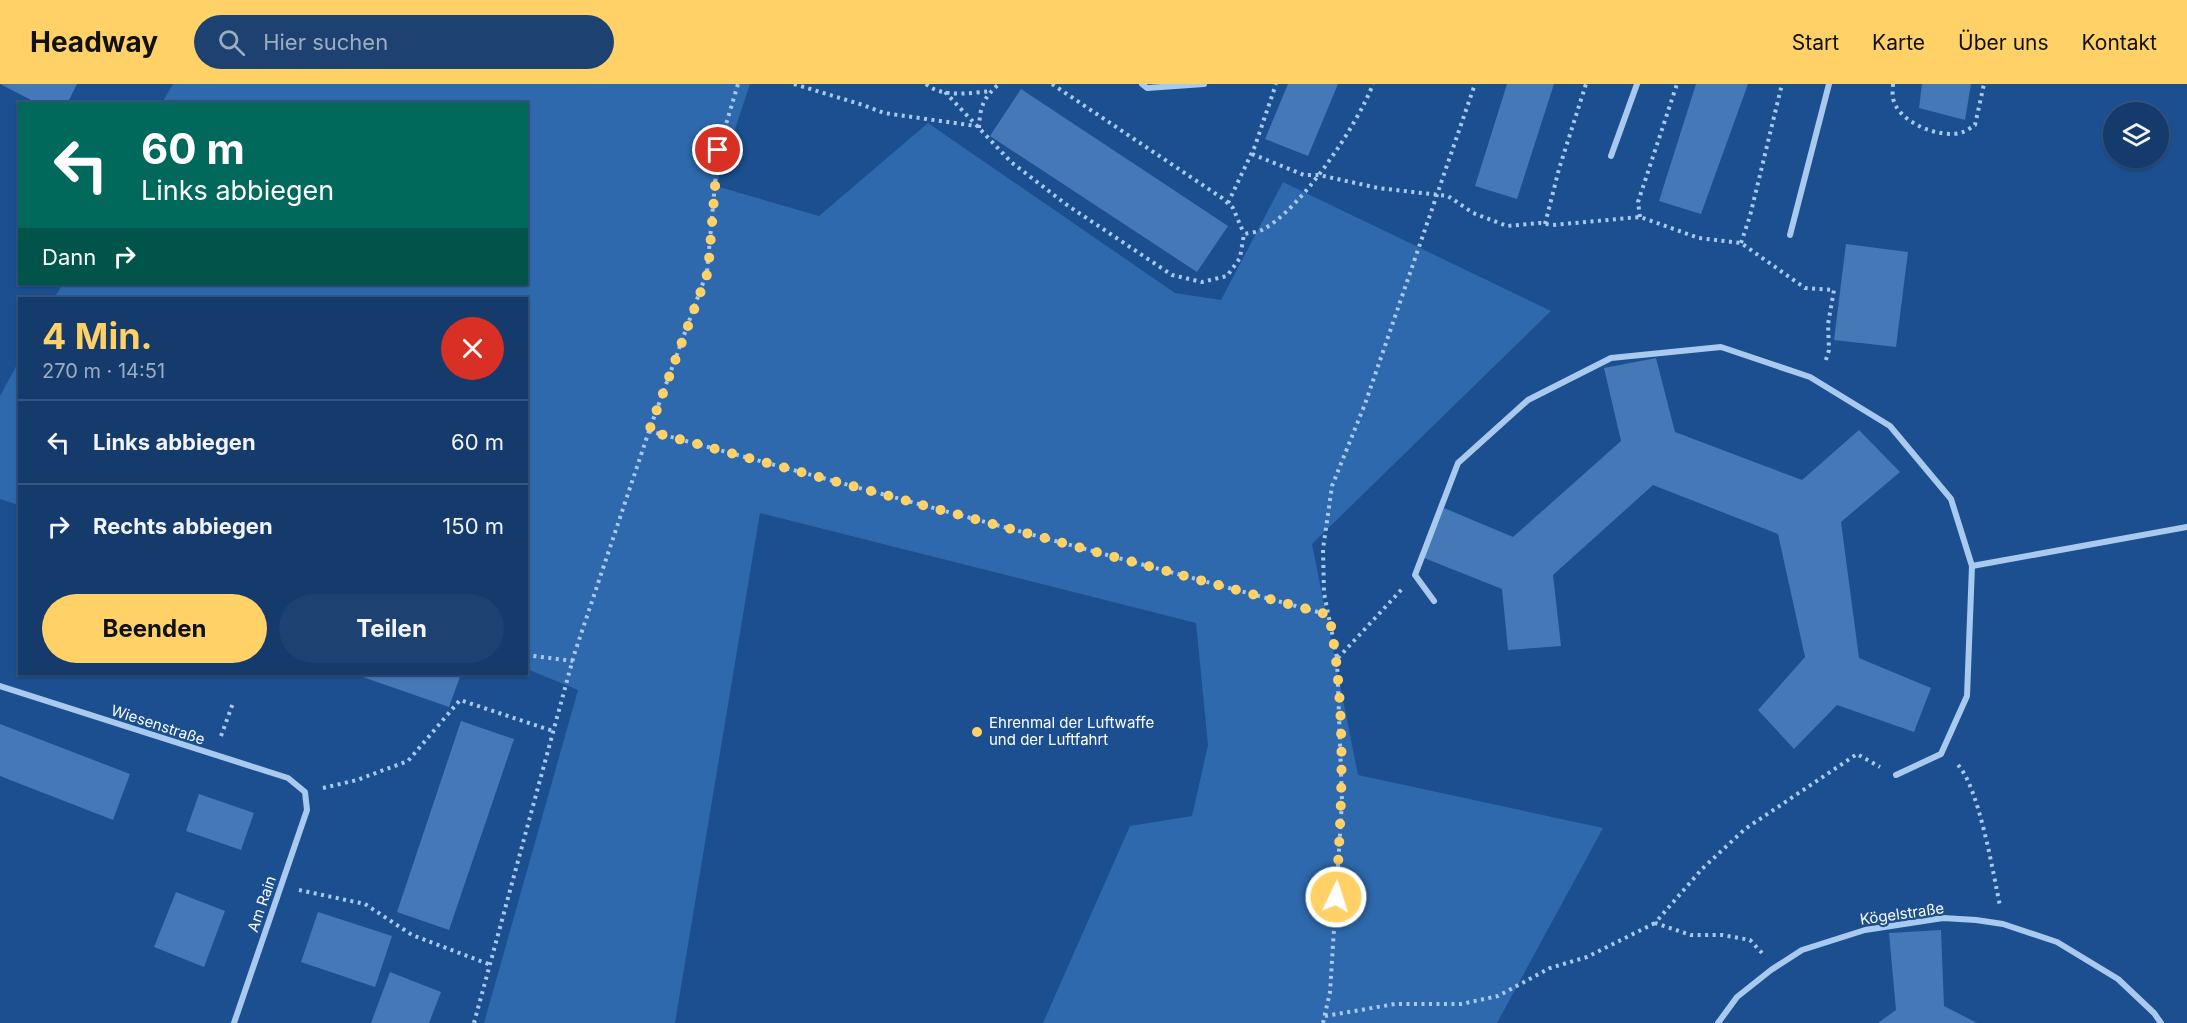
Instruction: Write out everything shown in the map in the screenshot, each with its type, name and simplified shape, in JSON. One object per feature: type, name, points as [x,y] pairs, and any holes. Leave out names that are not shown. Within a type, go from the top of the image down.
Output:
[{"type":"street","points":[[1142,84],[1147,88],[1204,84]]},
{"type":"street","points":[[1611,156],[1637,84]]},
{"type":"street","points":[[1790,235],[1829,84]]},
{"type":"street","points":[[1434,601],[1415,575],[1458,463],[1528,400],[1611,358],[1721,347],[1810,377],[1890,426],[1951,499],[1972,566],[1967,696],[1941,754],[1896,776]]},
{"type":"street","points":[[1972,566],[2187,527]]},
{"type":"street","name":"Wiesenstraße","points":[[0,686],[288,778],[305,792]]},
{"type":"street","name":"Am Rain","points":[[234,1023],[306,810],[305,792]]},
{"type":"street","name":"Kögelstraße","points":[[1718,1023],[1737,996],[1802,950],[1865,930],[1943,918],[2003,924],[2057,942],[2118,979],[2154,1013],[2161,1023]]},
{"type":"path","points":[[474,1023],[573,661],[649,431],[708,272],[718,150],[738,84]]},
{"type":"path","points":[[794,84],[884,113],[978,127]]},
{"type":"path","points":[[926,84],[930,88],[945,92],[991,91]]},
{"type":"path","points":[[978,127],[980,107],[999,84]]},
{"type":"path","points":[[945,92],[1011,162],[1067,205],[1172,275],[1202,282],[1227,276],[1240,258],[1244,234],[1233,208],[1162,156],[1052,84]]},
{"type":"path","points":[[1228,203],[1252,154],[1276,84]]},
{"type":"path","points":[[1244,234],[1261,231],[1282,216],[1319,175],[1365,105],[1373,84]]},
{"type":"path","points":[[1323,1023],[1330,992],[1342,802],[1337,658],[1324,593],[1323,549],[1332,486],[1365,404],[1475,84]]},
{"type":"path","points":[[1545,224],[1559,169],[1586,84]]},
{"type":"path","points":[[1640,217],[1638,202],[1677,84]]},
{"type":"path","points":[[1741,243],[1750,216],[1782,84]]},
{"type":"path","points":[[1893,84],[1893,100],[1903,117],[1928,130],[1947,133],[1962,133],[1975,125],[1984,84]]},
{"type":"path","points":[[1252,154],[1304,175],[1319,175],[1378,188],[1448,196],[1473,213],[1507,226],[1640,217],[1699,238],[1741,243],[1805,288],[1834,290],[1828,324],[1829,350],[1817,381]]},
{"type":"path","points":[[649,431],[1329,615]]},
{"type":"path","points":[[1337,658],[1415,575]]},
{"type":"path","points":[[528,655],[573,661]]},
{"type":"path","points":[[305,792],[357,780],[408,761],[460,700],[553,731]]},
{"type":"path","points":[[214,755],[233,703]]},
{"type":"path","points":[[1325,1016],[1395,1004],[1461,1004],[1498,996],[1550,968],[1587,957],[1656,923],[1702,869],[1745,829],[1857,754],[1896,776]]},
{"type":"path","points":[[1941,754],[1964,771],[1974,797],[1997,891]]},
{"type":"path","points":[[281,886],[365,904],[412,936],[491,965]]},
{"type":"path","points":[[1656,923],[1691,934],[1722,935],[1750,940],[1764,955]]},
{"type":"shaded area","points":[[173,84],[750,84],[716,186],[819,216],[928,123],[1175,293],[1221,300],[1283,182],[1551,311],[1312,544],[1358,775],[1603,828],[1497,1023],[1043,1023],[1130,826],[1192,816],[1208,745],[1196,623],[760,513],[675,1023],[484,1023],[578,690],[528,669],[528,297],[55,297],[62,285],[528,285],[528,102],[163,102]]},
{"type":"shaded area","points":[[18,363],[18,505],[0,499],[0,396]]},
{"type":"building","points":[[0,84],[77,84],[68,102],[35,102]]},
{"type":"building","points":[[1288,84],[1338,84],[1308,156],[1265,139]]},
{"type":"building","points":[[1507,84],[1554,84],[1517,199],[1475,186]]},
{"type":"building","points":[[1696,84],[1748,84],[1701,214],[1659,201]]},
{"type":"building","points":[[1922,84],[1971,84],[1965,120],[1919,108]]},
{"type":"building","points":[[1021,89],[1228,226],[1197,272],[990,136]]},
{"type":"building","points":[[1846,244],[1908,252],[1896,347],[1834,340]]},
{"type":"building","points":[[1656,358],[1675,432],[1802,480],[1859,430],[1900,472],[1841,522],[1859,658],[1931,688],[1914,732],[1837,705],[1794,749],[1758,710],[1805,657],[1778,534],[1653,485],[1553,575],[1561,646],[1508,650],[1502,589],[1424,558],[1444,508],[1513,537],[1621,441],[1604,368]]},
{"type":"building","points":[[357,675],[461,675],[449,707]]},
{"type":"building","points":[[461,721],[514,739],[449,930],[397,912]]},
{"type":"building","points":[[0,724],[130,774],[113,820],[0,776]]},
{"type":"building","points":[[199,794],[254,813],[241,850],[186,831]]},
{"type":"building","points":[[176,892],[225,911],[204,967],[154,947]]},
{"type":"building","points":[[318,912],[392,936],[375,987],[301,962]]},
{"type":"building","points":[[1941,930],[1944,1006],[1977,1023],[1878,1023],[1896,1010],[1889,933]]},
{"type":"building","points":[[390,972],[441,992],[429,1023],[371,1023]]},
{"type":"place","name":"Ehrenmal der Luftwaffe und der Luftfahrt","points":[[977,732]]},
{"type":"route","points":[[718,150],[708,272],[649,431],[1329,615],[1337,658],[1342,802],[1336,897]]}]
